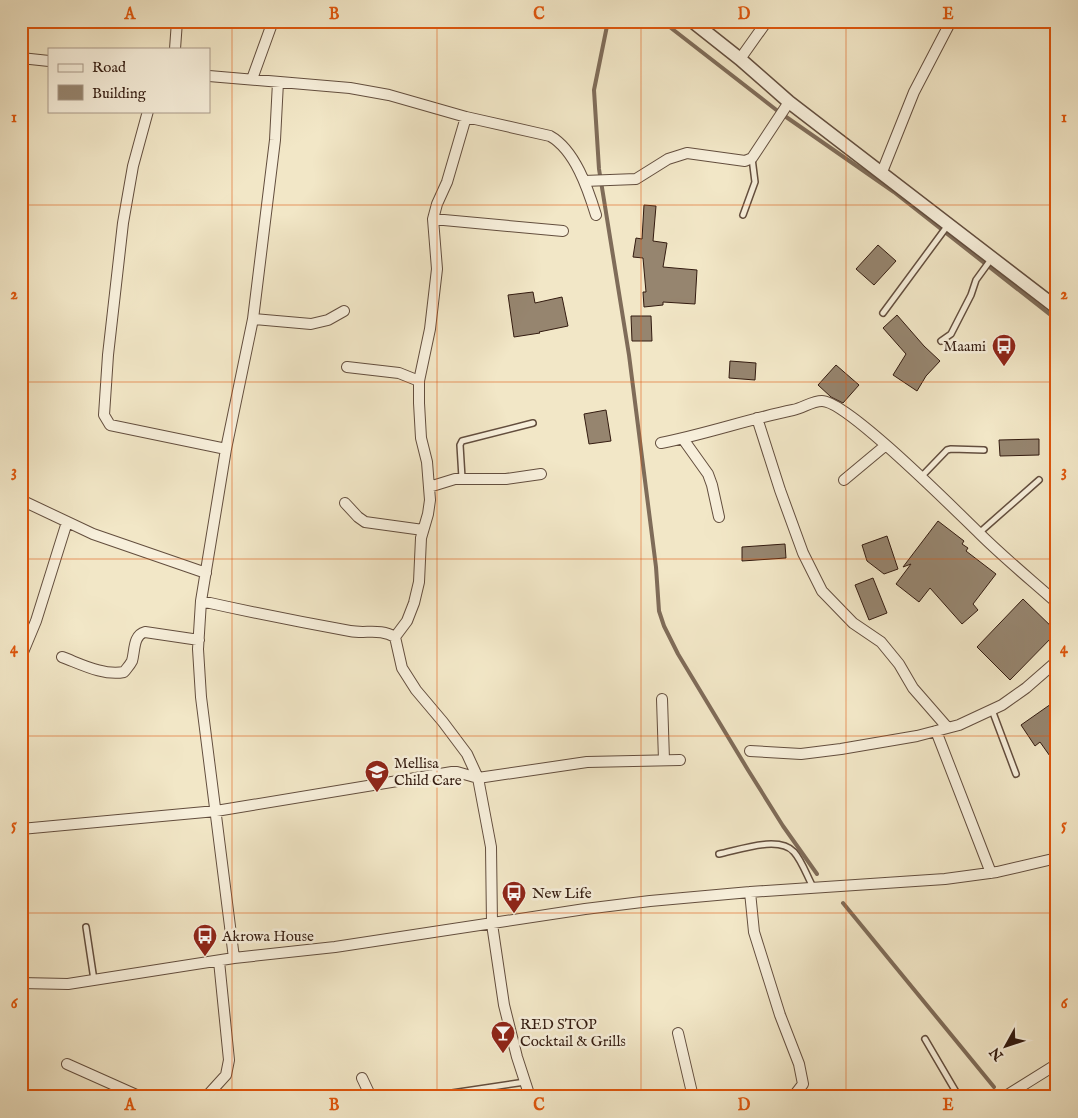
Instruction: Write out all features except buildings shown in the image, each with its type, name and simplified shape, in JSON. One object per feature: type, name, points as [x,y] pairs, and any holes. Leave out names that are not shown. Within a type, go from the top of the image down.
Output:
[{"type":"street","points":[[176,48],[177,21]]},
{"type":"street","points":[[252,79],[274,21]]},
{"type":"street","points":[[692,21],[740,59],[784,109],[882,172],[1057,308]]},
{"type":"street","points":[[740,59],[768,21]]},
{"type":"street","points":[[882,172],[914,92],[951,21]]},
{"type":"street","points":[[21,58],[48,60]]},
{"type":"street","points":[[210,76],[350,88],[389,95],[466,117],[550,136],[559,141],[589,181],[588,189],[596,215]]},
{"type":"street","points":[[234,958],[201,697],[199,640],[201,601],[226,450],[253,319],[275,140],[278,82]]},
{"type":"street","points":[[589,181],[636,179],[668,160],[687,153],[745,161],[752,158],[784,109]]},
{"type":"street","points":[[148,112],[133,166],[123,223],[108,355],[104,415],[110,425],[226,450]]},
{"type":"street","points":[[395,637],[407,621],[414,603],[419,582],[419,548],[428,514],[429,487],[427,462],[421,438],[419,381],[434,301],[437,269],[433,219],[437,204],[447,182],[466,117]]},
{"type":"street","points":[[433,219],[563,231]]},
{"type":"street","points":[[253,319],[310,324],[328,320],[344,311]]},
{"type":"street","points":[[347,367],[399,373],[419,381]]},
{"type":"street","points":[[661,443],[798,409],[812,403],[827,402],[857,421],[886,445],[978,533],[1057,603]]},
{"type":"street","points":[[757,418],[803,553],[822,591],[853,623],[881,642],[899,664],[913,688],[947,727]]},
{"type":"street","points":[[683,439],[708,474],[719,516]]},
{"type":"street","points":[[844,480],[886,445]]},
{"type":"street","points":[[429,487],[462,478],[506,480],[541,474]]},
{"type":"street","points":[[21,500],[93,534],[206,573]]},
{"type":"street","points":[[345,503],[364,522],[423,530]]},
{"type":"street","points":[[21,657],[36,621],[67,522]]},
{"type":"street","points":[[201,601],[283,620],[361,633],[386,632],[395,637],[402,668],[416,690],[467,754],[478,778],[491,847],[492,924],[504,1005],[517,1057],[530,1097]]},
{"type":"street","points":[[62,657],[98,670],[115,673],[124,672],[131,663],[137,637],[140,633],[145,632],[199,640]]},
{"type":"street","points":[[750,750],[801,754],[879,744],[959,725],[1002,706],[1057,661]]},
{"type":"street","points":[[662,699],[664,760]]},
{"type":"street","points":[[936,731],[991,873]]},
{"type":"street","points":[[21,829],[216,811],[452,772],[478,778],[587,762],[680,760]]},
{"type":"street","points":[[21,983],[68,984],[234,958],[336,947],[641,902],[812,887],[945,879],[991,873],[1057,858]]},
{"type":"street","points":[[750,892],[754,932],[802,1077],[803,1084],[793,1097]]},
{"type":"street","points":[[206,1097],[226,1075],[229,1060],[219,961]]},
{"type":"street","points":[[678,1032],[693,1097]]},
{"type":"street","points":[[67,1064],[141,1097]]},
{"type":"street","points":[[1004,1097],[1057,1064]]},
{"type":"street","points":[[362,1078],[371,1097]]},
{"type":"lane","points":[[70,21],[77,23]]},
{"type":"lane","points":[[744,215],[755,182],[752,158]]},
{"type":"lane","points":[[883,313],[949,224]]},
{"type":"lane","points":[[941,341],[951,334],[971,295],[976,280],[992,258]]},
{"type":"lane","points":[[462,478],[460,445],[462,441],[533,423]]},
{"type":"lane","points":[[921,477],[947,450],[984,450]]},
{"type":"lane","points":[[978,533],[1039,480]]},
{"type":"lane","points":[[992,710],[1016,774]]},
{"type":"lane","points":[[719,854],[765,844],[780,844],[795,853],[812,887]]},
{"type":"lane","points":[[86,927],[94,980]]},
{"type":"lane","points":[[926,1039],[959,1097]]},
{"type":"lane","points":[[452,1093],[525,1082]]},
{"type":"waterway","points":[[608,21],[594,90],[599,169],[629,355],[656,567],[659,611],[678,654],[783,826],[817,874]]},
{"type":"waterway","points":[[662,21],[779,112],[894,192],[1057,320]]},
{"type":"waterway","points":[[843,903],[994,1087]]},
{"type":"place","name":"Maami","points":[[1004,367]]},
{"type":"place","name":"Mellisa Child Care","points":[[377,793]]},
{"type":"place","name":"New Life","points":[[514,914]]},
{"type":"place","name":"Akrowa House","points":[[205,957]]},
{"type":"place","name":"RED STOP Cocktail & Grills","points":[[503,1054]]}]
